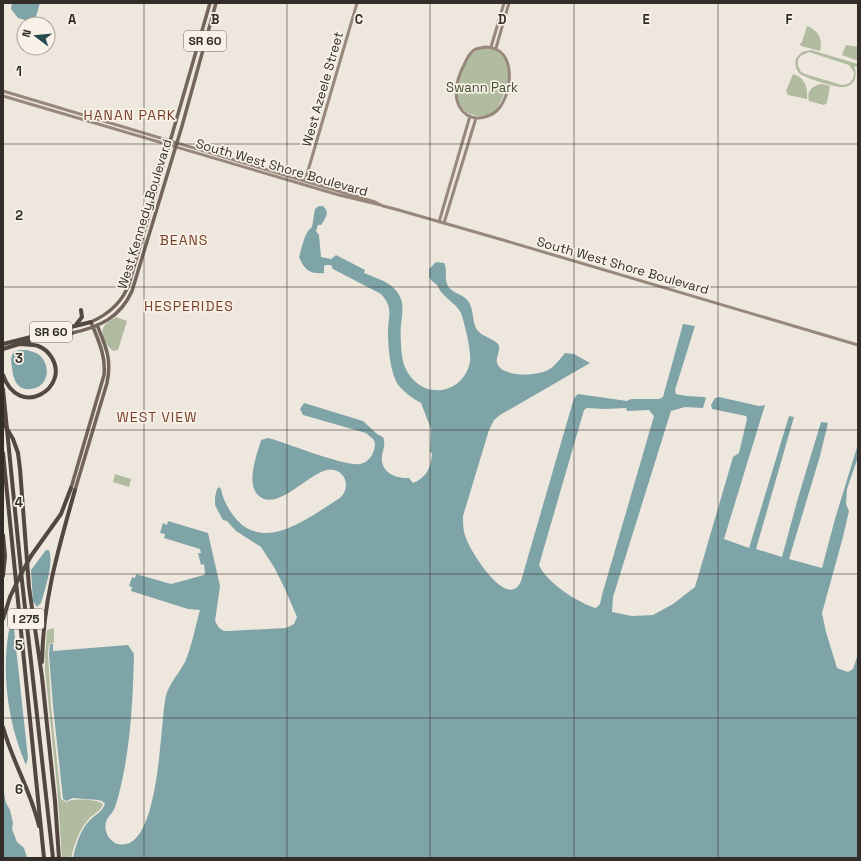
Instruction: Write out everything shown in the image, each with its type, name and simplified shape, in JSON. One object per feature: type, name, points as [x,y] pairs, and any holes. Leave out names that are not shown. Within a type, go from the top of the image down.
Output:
[{"type":"highway","points":[[75,326],[82,317],[81,310]]},
{"type":"highway","name":"SR 60","points":[[3,344],[93,321]]},
{"type":"highway","name":"SR 60","points":[[3,349],[40,339],[72,333]]},
{"type":"highway","points":[[3,375],[7,385],[12,391],[17,395],[26,397],[35,397],[43,394],[52,383],[55,376],[53,360],[38,346],[20,344]]},
{"type":"highway","name":"I 275","points":[[3,390],[22,581],[53,858]]},
{"type":"highway","points":[[3,422],[11,435],[18,453],[29,587],[42,677],[59,858]]},
{"type":"highway","name":"I 275","points":[[3,453],[44,858]]},
{"type":"highway","points":[[3,619],[10,597],[20,576],[31,556],[61,514],[73,489]]},
{"type":"highway","points":[[42,677],[43,633],[49,589],[73,489]]},
{"type":"highway","points":[[3,535],[5,556],[3,576]]},
{"type":"highway","points":[[3,727],[14,760]]},
{"type":"highway","points":[[3,735],[26,786],[34,809],[44,850]]},
{"type":"main road","name":"West Kennedy Boulevard","points":[[98,326],[116,314],[128,299],[136,282],[209,27],[212,4]]},
{"type":"main road","name":"West Kennedy Boulevard","points":[[93,321],[110,312],[121,300],[126,290],[212,4]]},
{"type":"main road","points":[[140,246],[146,248]]},
{"type":"main road","points":[[132,273],[136,282]]},
{"type":"main road","points":[[116,314],[121,300]]},
{"type":"main road","points":[[73,489],[96,420],[109,370],[107,350],[98,326],[93,321]]},
{"type":"main road","points":[[73,489],[104,369],[103,353],[93,328],[93,321]]},
{"type":"main road","name":"SR 60","points":[[72,333],[98,326]]},
{"type":"main road","points":[[91,418],[96,420]]},
{"type":"street","name":"West Azeele Street","points":[[305,181],[357,3]]},
{"type":"street","points":[[491,47],[504,3]]},
{"type":"street","points":[[496,48],[509,3]]},
{"type":"street","points":[[486,47],[496,48],[508,61],[509,78],[505,97],[499,109],[489,116],[476,118],[470,116],[458,105],[456,97],[457,82],[464,65],[473,51],[486,47]]},
{"type":"street","points":[[3,90],[170,140],[176,144]]},
{"type":"street","points":[[3,96],[169,145],[176,144]]},
{"type":"street","points":[[440,222],[470,116]]},
{"type":"street","points":[[444,223],[476,118]]},
{"type":"street","name":"South West Shore Boulevard","points":[[176,144],[376,202],[383,206]]},
{"type":"street","name":"South West Shore Boulevard","points":[[176,144],[339,196],[383,206],[444,223],[858,345]]},
{"type":"green space","points":[[807,26],[814,30],[819,36],[821,43],[820,51],[801,46],[800,44]]},
{"type":"green space","points":[[846,45],[858,47],[858,61],[842,55]]},
{"type":"green space","name":"Swann Park","points":[[486,48],[497,50],[504,58],[508,69],[508,82],[504,95],[495,112],[480,116],[469,114],[462,108],[458,99],[458,89],[459,79],[468,59],[475,51]]},
{"type":"green space","points":[[811,50],[858,64],[857,67],[854,66],[856,73],[855,80],[851,85],[840,87],[802,75],[799,73],[795,64],[796,58],[802,52]],"holes":[[[809,52],[849,65],[854,72],[853,77],[851,82],[842,85],[801,72],[798,66],[798,59],[802,55]]]},
{"type":"green space","points":[[793,74],[800,78],[805,84],[807,99],[788,95],[786,91]]},
{"type":"green space","points":[[822,84],[830,86],[827,103],[824,105],[809,101],[809,91],[813,87]]},
{"type":"green space","points":[[116,317],[127,321],[118,350],[113,351],[105,341],[102,331],[105,325]]},
{"type":"green space","points":[[115,474],[131,479],[129,487],[113,482]]},
{"type":"green space","points":[[54,628],[54,644],[49,644],[48,654],[51,706],[61,799],[66,802],[74,800],[91,800],[103,804],[79,833],[71,858],[62,858],[57,786],[45,670],[47,630]]},
{"type":"water","points":[[12,3],[40,3],[36,16],[16,16],[11,9]]},
{"type":"water","points":[[319,206],[323,206],[327,213],[321,225],[318,225],[316,231],[319,235],[321,257],[331,259],[336,255],[365,270],[364,273],[387,283],[398,293],[402,301],[401,340],[404,364],[412,378],[423,387],[431,390],[439,390],[453,386],[464,376],[470,361],[469,344],[461,313],[429,277],[429,269],[436,262],[444,263],[446,268],[446,281],[449,287],[468,301],[472,309],[475,325],[479,332],[499,345],[497,363],[500,368],[512,373],[536,374],[548,370],[557,363],[565,353],[574,354],[590,363],[500,415],[494,420],[489,430],[463,516],[463,527],[474,555],[490,576],[507,589],[515,589],[521,581],[574,398],[578,394],[627,401],[631,399],[659,399],[663,397],[683,324],[695,326],[675,390],[676,394],[706,398],[703,408],[685,407],[671,411],[613,597],[612,612],[632,616],[653,615],[673,604],[695,587],[733,457],[739,453],[747,419],[746,416],[712,409],[711,405],[715,398],[719,397],[759,406],[765,405],[724,539],[749,548],[789,416],[794,417],[756,549],[782,557],[821,422],[828,423],[820,456],[789,559],[822,568],[858,444],[858,457],[847,489],[846,504],[849,511],[822,613],[837,668],[848,672],[853,669],[858,654],[858,858],[73,858],[81,833],[90,820],[104,807],[105,804],[98,800],[73,798],[66,801],[63,799],[53,706],[49,654],[50,644],[53,644],[53,651],[128,645],[134,654],[128,750],[116,804],[107,820],[105,827],[106,833],[115,843],[130,843],[142,830],[150,810],[156,784],[166,696],[169,687],[185,662],[192,643],[200,610],[188,609],[131,591],[132,587],[129,586],[132,577],[135,578],[136,574],[171,584],[204,575],[205,573],[204,564],[201,565],[198,553],[201,553],[200,549],[164,538],[165,534],[160,533],[163,523],[167,525],[168,521],[208,533],[220,586],[215,621],[219,628],[224,631],[228,631],[286,628],[294,624],[297,617],[285,589],[274,567],[261,547],[236,531],[227,521],[223,520],[215,505],[217,489],[219,487],[221,489],[227,506],[238,521],[250,530],[263,533],[276,532],[290,528],[340,498],[346,489],[345,479],[338,472],[333,470],[327,470],[320,473],[284,496],[275,499],[266,500],[259,496],[255,491],[252,477],[261,440],[268,438],[272,439],[330,459],[353,464],[364,463],[371,456],[375,443],[366,433],[303,415],[300,409],[304,403],[363,421],[377,434],[383,437],[383,466],[394,476],[409,478],[413,483],[418,481],[429,468],[432,454],[430,451],[431,429],[421,403],[401,389],[393,374],[388,345],[389,308],[385,299],[381,294],[333,269],[331,265],[324,266],[324,273],[308,271],[303,266],[299,257],[305,237],[309,229],[312,227],[315,209]],"holes":[[[587,408],[626,408],[627,411],[649,410],[654,416],[600,604],[596,608],[580,602],[555,585],[543,572],[539,565],[584,410]]]},
{"type":"water","points":[[18,350],[26,350],[38,354],[42,358],[47,369],[45,380],[42,385],[37,388],[22,388],[13,376],[11,357],[14,352]]},
{"type":"water","points":[[46,550],[49,550],[50,569],[41,603],[37,607],[33,601],[31,570]]},
{"type":"water","points":[[13,620],[28,758],[26,765],[14,731],[7,694],[6,656],[11,621]]},
{"type":"water","points":[[3,788],[6,803],[10,810],[13,823],[12,829],[17,842],[24,848],[27,858],[3,858]]},
{"type":"district","name":"HANAN PARK","points":[[130,115]]},
{"type":"district","name":"BEANS","points":[[184,240]]},
{"type":"district","name":"HESPERIDES","points":[[189,306]]},
{"type":"district","name":"WEST VIEW","points":[[157,417]]}]
